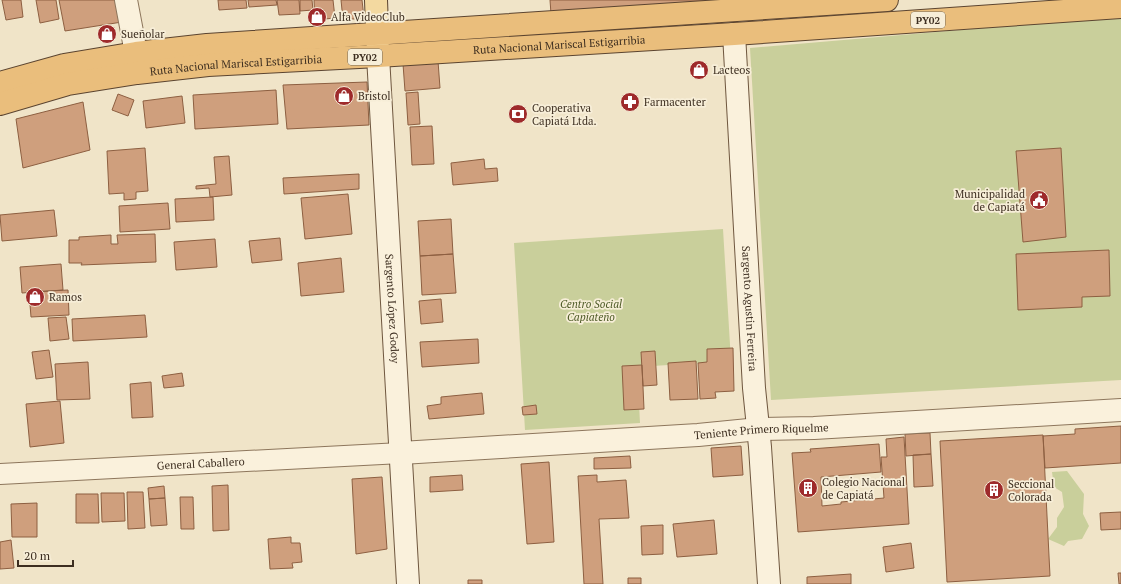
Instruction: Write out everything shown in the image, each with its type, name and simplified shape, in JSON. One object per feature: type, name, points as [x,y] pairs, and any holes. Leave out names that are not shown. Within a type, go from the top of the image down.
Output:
[{"type":"highway","name":"Ruta Nacional Mariscal Estigarribia","points":[[0,83],[64,65],[136,53],[207,45],[377,33],[734,3],[887,0]]},
{"type":"highway","name":"Ruta Nacional Mariscal Estigarribia","points":[[0,104],[68,84],[136,73],[208,65],[734,34],[1121,7]]},
{"type":"main road","points":[[126,0],[136,53]]},
{"type":"main road","name":"Sargento López Godoy","points":[[376,0],[408,584]]},
{"type":"main road","points":[[734,3],[734,34]]},
{"type":"main road","name":"Sargento Agustin Ferreira","points":[[734,34],[754,388],[769,584]]},
{"type":"main road","name":"Teniente Primero Riquelme","points":[[401,453],[698,435],[758,429],[814,428],[1121,410]]},
{"type":"street","name":"General Caballero","points":[[0,474],[401,453]]},
{"type":"green space","points":[[1121,16],[1121,380],[771,400],[750,48]]},
{"type":"green space","name":"Centro Social Capiateño","points":[[723,229],[731,361],[637,367],[640,423],[525,430],[514,243]]},
{"type":"green space","points":[[1067,471],[1084,494],[1083,514],[1089,526],[1082,539],[1068,541],[1064,546],[1048,539],[1057,527],[1057,518],[1064,507],[1062,492],[1054,487],[1052,472]]},
{"type":"building","points":[[2,0],[21,0],[23,17],[6,20]]},
{"type":"building","points":[[36,0],[56,0],[59,19],[40,23]]},
{"type":"building","points":[[59,0],[118,0],[122,22],[65,31]]},
{"type":"building","points":[[218,0],[246,0],[247,8],[219,10]]},
{"type":"building","points":[[248,0],[276,0],[277,5],[249,7]]},
{"type":"building","points":[[277,0],[299,0],[300,14],[279,15]]},
{"type":"building","points":[[300,0],[312,0],[313,10],[300,11]]},
{"type":"building","points":[[314,0],[333,0],[335,18],[315,20]]},
{"type":"building","points":[[341,0],[362,0],[364,18],[343,20]]},
{"type":"building","points":[[550,0],[714,0],[714,1],[551,14]]},
{"type":"building","points":[[438,61],[440,88],[405,91],[403,64]]},
{"type":"building","points":[[367,82],[369,125],[287,129],[283,85]]},
{"type":"building","points":[[276,90],[278,124],[195,129],[193,95]]},
{"type":"building","points":[[418,92],[420,124],[408,125],[406,93]]},
{"type":"building","points":[[118,94],[134,100],[128,116],[112,110]]},
{"type":"building","points":[[182,96],[185,123],[146,128],[143,101]]},
{"type":"building","points":[[83,102],[90,150],[23,168],[16,119]]},
{"type":"building","points":[[432,126],[434,164],[412,165],[410,127]]},
{"type":"building","points":[[145,148],[148,191],[136,192],[136,199],[124,200],[124,193],[109,194],[107,151]]},
{"type":"building","points":[[1061,148],[1066,237],[1023,242],[1016,151]]},
{"type":"building","points":[[229,156],[232,195],[210,197],[209,188],[196,189],[196,186],[216,184],[214,157]]},
{"type":"building","points":[[484,159],[485,169],[497,168],[498,181],[453,185],[451,163]]},
{"type":"building","points":[[359,174],[359,189],[284,194],[283,178]]},
{"type":"building","points":[[348,194],[352,234],[305,239],[301,198]]},
{"type":"building","points":[[213,197],[214,220],[176,222],[175,199]]},
{"type":"building","points":[[168,203],[170,229],[120,232],[119,206]]},
{"type":"building","points":[[54,210],[57,236],[2,241],[0,215]]},
{"type":"building","points":[[451,219],[453,254],[420,256],[418,221]]},
{"type":"building","points":[[155,234],[156,262],[81,265],[82,263],[69,263],[69,240],[79,240],[79,237],[111,235],[111,244],[118,244],[117,235]]},
{"type":"building","points":[[280,238],[282,260],[252,263],[249,241]]},
{"type":"building","points":[[215,239],[217,267],[176,270],[174,242]]},
{"type":"building","points":[[1109,250],[1110,296],[1082,297],[1082,307],[1018,310],[1016,254]]},
{"type":"building","points":[[453,254],[456,293],[422,295],[420,256]]},
{"type":"building","points":[[341,258],[344,292],[301,296],[298,263]]},
{"type":"building","points":[[61,264],[63,290],[22,293],[20,267]]},
{"type":"building","points":[[68,290],[69,315],[31,317],[29,292]]},
{"type":"building","points":[[441,299],[443,322],[421,324],[419,301]]},
{"type":"building","points":[[145,315],[147,337],[73,341],[72,319]]},
{"type":"building","points":[[66,317],[69,339],[50,341],[48,318]]},
{"type":"building","points":[[478,339],[479,363],[422,367],[420,342]]},
{"type":"building","points":[[733,348],[734,391],[715,392],[716,398],[700,399],[698,363],[707,362],[707,349]]},
{"type":"building","points":[[49,350],[53,377],[36,379],[32,352]]},
{"type":"building","points":[[655,351],[657,385],[643,386],[641,352]]},
{"type":"building","points":[[696,361],[698,399],[670,400],[668,363]]},
{"type":"building","points":[[88,362],[90,399],[57,400],[55,364]]},
{"type":"building","points":[[642,365],[644,409],[624,410],[622,366]]},
{"type":"building","points":[[182,373],[184,386],[164,388],[162,376]]},
{"type":"building","points":[[151,382],[153,417],[132,418],[130,384]]},
{"type":"building","points":[[482,393],[484,414],[429,419],[427,406],[441,404],[441,397]]},
{"type":"building","points":[[60,401],[64,443],[30,447],[26,404]]},
{"type":"building","points":[[536,405],[537,414],[523,415],[522,407]]},
{"type":"building","points":[[1121,426],[1121,463],[1045,468],[1043,436],[1075,434],[1075,429]]},
{"type":"building","points":[[930,433],[931,454],[906,456],[905,434]]},
{"type":"building","name":"Seccional Colorada","points":[[1043,435],[1050,576],[947,582],[940,441]]},
{"type":"building","name":"Colegio Nacional de Capiatá","points":[[904,437],[909,524],[798,532],[792,453],[811,452],[810,449],[879,444],[881,472],[821,477],[822,506],[841,504],[841,502],[884,498],[881,457],[887,457],[886,439]]},
{"type":"building","points":[[741,446],[743,475],[713,477],[711,448]]},
{"type":"building","points":[[931,454],[933,486],[914,487],[913,455]]},
{"type":"building","points":[[630,456],[631,468],[594,469],[594,458]]},
{"type":"building","points":[[549,462],[554,542],[527,544],[521,464]]},
{"type":"building","points":[[462,475],[463,490],[430,492],[430,477]]},
{"type":"building","points":[[597,475],[597,482],[626,480],[629,518],[599,519],[603,584],[584,584],[578,476]]},
{"type":"building","points":[[382,477],[387,549],[356,554],[352,479]]},
{"type":"building","points":[[228,485],[229,530],[213,531],[212,486]]},
{"type":"building","points":[[164,486],[165,498],[149,499],[148,488]]},
{"type":"building","points":[[127,492],[143,492],[145,528],[128,529]]},
{"type":"building","points":[[101,493],[124,493],[125,521],[102,522]]},
{"type":"building","points":[[76,494],[98,494],[99,523],[76,523]]},
{"type":"building","points":[[180,497],[193,497],[194,529],[181,529]]},
{"type":"building","points":[[165,498],[167,525],[151,526],[149,499]]},
{"type":"building","points":[[37,503],[37,537],[12,537],[11,504]]},
{"type":"building","points":[[1121,512],[1121,529],[1101,530],[1100,513]]},
{"type":"building","points":[[714,520],[717,554],[677,557],[673,524]]},
{"type":"building","points":[[663,525],[663,554],[642,555],[641,526]]},
{"type":"building","points":[[291,537],[291,543],[300,543],[302,562],[292,563],[293,568],[270,569],[268,539]]},
{"type":"building","points":[[11,540],[14,568],[0,569],[0,542]]},
{"type":"building","points":[[911,543],[914,568],[886,572],[883,547]]},
{"type":"building","points":[[1118,573],[1121,573],[1121,584],[1119,584]]},
{"type":"building","points":[[851,574],[851,584],[807,584],[807,577]]},
{"type":"building","points":[[628,578],[641,578],[641,584],[628,584]]},
{"type":"building","points":[[468,580],[482,580],[482,584],[468,584]]},
{"type":"place","name":"Alfa VideoClub","points":[[317,17]]},
{"type":"place","name":"Sueñolar","points":[[107,34]]},
{"type":"place","name":"Lacteos","points":[[699,70]]},
{"type":"place","name":"Bristol","points":[[344,96]]},
{"type":"place","name":"Farmacenter","points":[[630,102]]},
{"type":"place","name":"Cooperativa Capiatá Ltda.","points":[[518,114]]},
{"type":"place","name":"Municipalidad de Capiatá","points":[[1039,200]]},
{"type":"place","name":"Ramos","points":[[35,297]]},
{"type":"place","name":"Colegio Nacional de Capiatá","points":[[808,488]]},
{"type":"place","name":"Seccional Colorada","points":[[994,490]]}]
